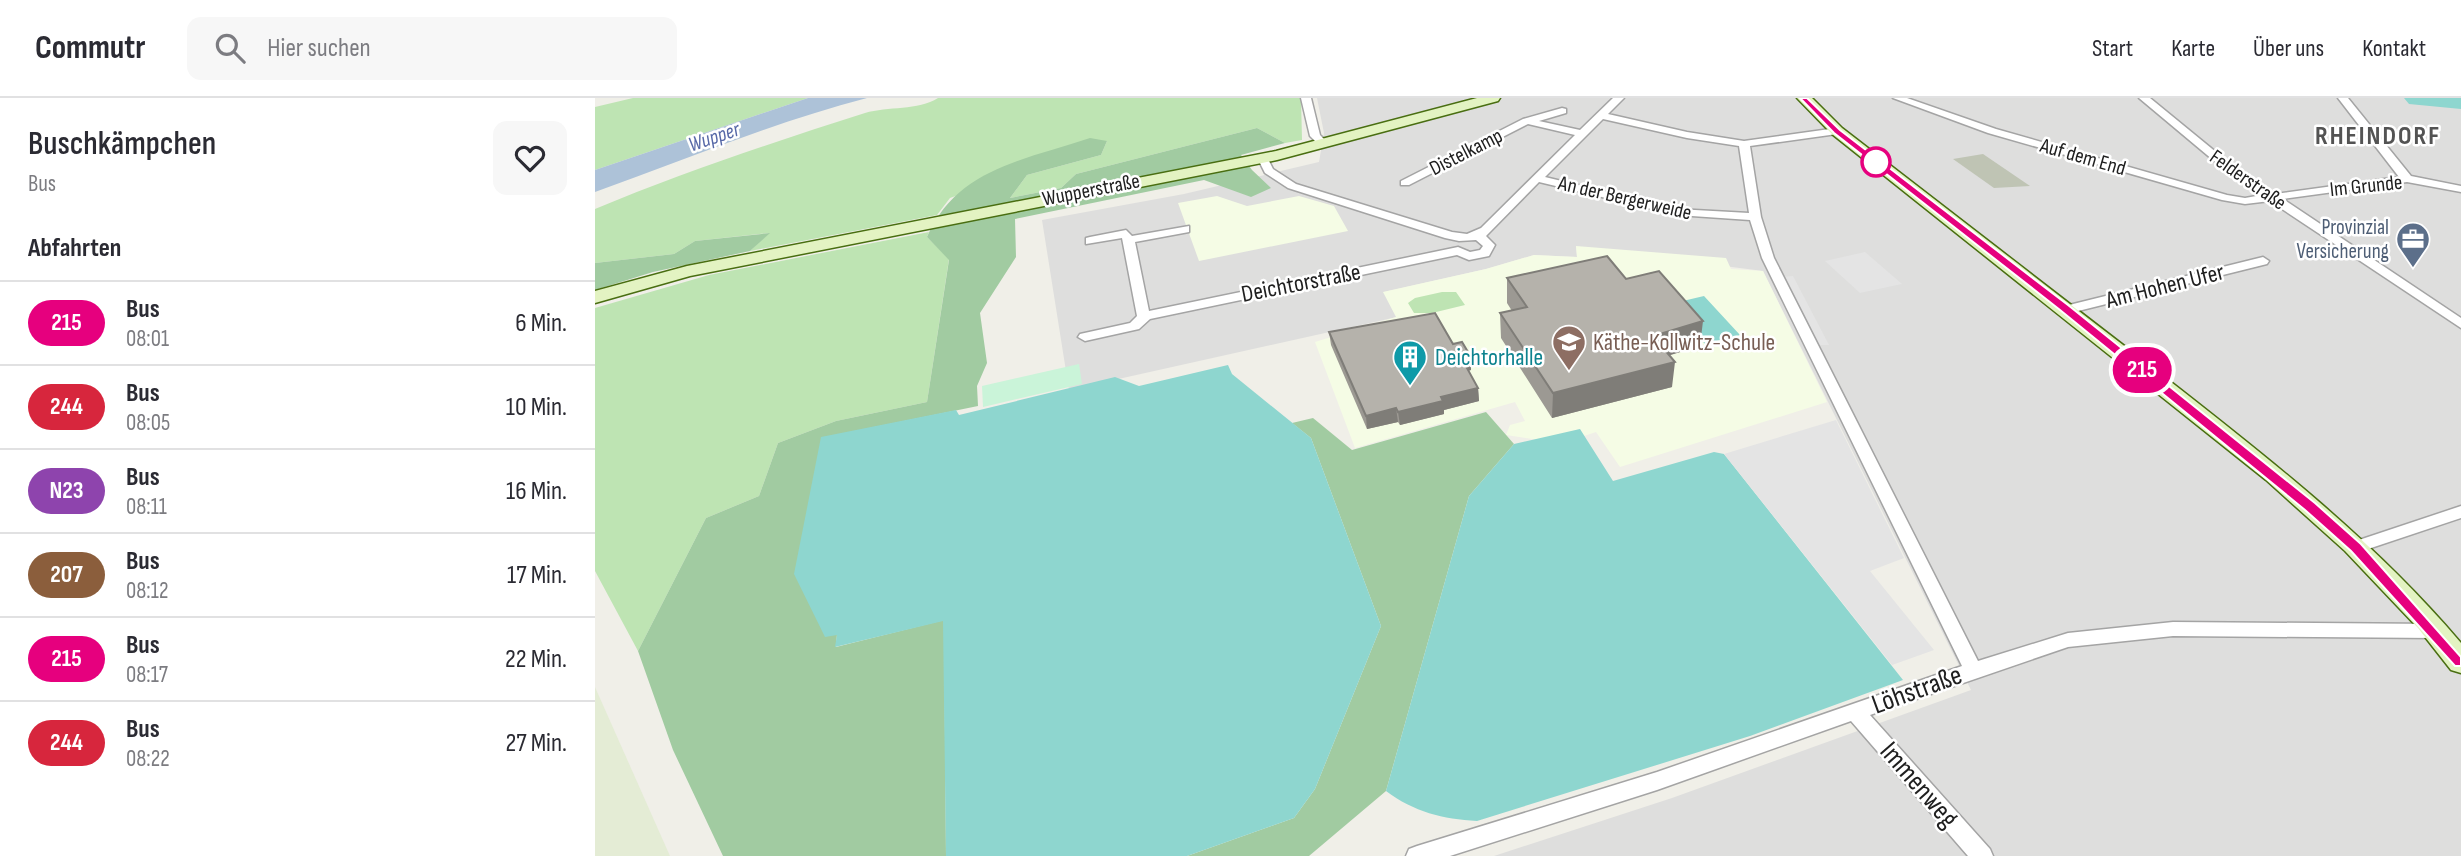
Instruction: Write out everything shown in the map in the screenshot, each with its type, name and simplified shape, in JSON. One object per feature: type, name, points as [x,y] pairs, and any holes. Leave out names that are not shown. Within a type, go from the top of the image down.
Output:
[{"type":"main road","name":"Wupperstraße","points":[[595,297],[687,271],[1262,157],[1493,98]]},
{"type":"main road","points":[[1808,98],[1837,131],[2256,461],[2356,547],[2459,655]]},
{"type":"street","points":[[1306,98],[1315,136],[1322,142]]},
{"type":"street","points":[[1262,157],[1269,171],[1292,186],[1467,241],[1619,98]]},
{"type":"street","name":"Auf dem End","points":[[1898,98],[1992,131],[2226,198],[2245,201],[2271,197]]},
{"type":"street","name":"Felderstraße","points":[[2144,98],[2195,142],[2271,197],[2461,324]]},
{"type":"street","points":[[2343,98],[2407,179]]},
{"type":"street","name":"Distelkamp","points":[[1405,183],[1527,121],[1562,111]]},
{"type":"street","points":[[1601,116],[1687,135],[1744,144],[1837,131]]},
{"type":"street","name":"Distelkamp","points":[[1527,121],[1582,134]]},
{"type":"street","points":[[1744,144],[1755,217],[1768,258],[1973,670]]},
{"type":"street","name":"An der Bergerweide","points":[[1537,178],[1677,212],[1755,217]]},
{"type":"street","name":"Im Grunde","points":[[2271,197],[2407,179],[2461,189]]},
{"type":"street","points":[[1128,240],[1185,229]]},
{"type":"street","points":[[1090,241],[1126,234],[1144,316]]},
{"type":"street","name":"Deichtorstraße","points":[[1085,337],[1134,326],[1143,320],[1144,316],[1467,241]]},
{"type":"street","name":"Am Hohen Ufer","points":[[2066,310],[2263,261]]},
{"type":"street","points":[[2356,547],[2461,512]]},
{"type":"street","name":"Löhstraße","points":[[1417,856],[1644,786],[2068,639],[2173,629],[2435,631]]},
{"type":"street","name":"Immenweg","points":[[1856,713],[1982,856]]},
{"type":"shaded area","points":[[1317,98],[2461,98],[2461,856],[1494,856],[1672,798],[1971,690],[1763,271],[1576,247],[1577,257],[1534,255],[1384,292],[1397,317],[1069,390],[1042,220],[1184,194],[1319,162],[1324,133]]},
{"type":"shaded area","points":[[2404,98],[2461,98],[2461,109],[2409,104]]},
{"type":"shaded area","points":[[1983,154],[2030,186],[1994,188],[1953,159]]},
{"type":"shaded area","points":[[1217,196],[1247,206],[1299,196],[1334,206],[1348,231],[1199,261],[1178,203]]},
{"type":"shaded area","name":"Käthe-Kollwitz-Schule","points":[[1576,246],[1726,258],[1731,269],[1763,271],[1827,402],[1620,467],[1596,432],[1584,436],[1580,429],[1539,440],[1506,435],[1510,425],[1525,421],[1515,402],[1355,448],[1315,342],[1396,317],[1383,292],[1486,269],[1534,255],[1577,257]]},
{"type":"shaded area","points":[[1865,252],[1902,284],[1860,293],[1825,261]]},
{"type":"shaded area","points":[[1793,276],[1829,345],[1818,345],[1782,277]]},
{"type":"shaded area","points":[[1704,296],[1740,335],[1705,344],[1670,304]]},
{"type":"shaded area","points":[[1228,365],[1232,374],[1311,438],[1381,626],[1315,789],[1294,818],[1187,856],[946,856],[943,621],[835,647],[837,635],[825,637],[794,574],[821,437],[956,410],[959,415],[1115,377],[1139,386]]},
{"type":"shaded area","points":[[1836,420],[1904,558],[1870,571],[1934,650],[1892,665],[1724,454]]},
{"type":"shaded area","points":[[1580,429],[1613,481],[1714,452],[1724,454],[1903,680],[1750,736],[1477,821],[1441,816],[1418,809],[1386,791],[1469,496],[1514,444]]},
{"type":"shaded area","points":[[595,687],[670,856],[595,856]]},
{"type":"green space","points":[[633,98],[808,98],[595,170],[595,107]]},
{"type":"green space","points":[[938,98],[1301,98],[1302,140],[1285,143],[1257,128],[1076,174],[1061,188],[1010,198],[1027,175],[1101,155],[1107,141],[950,198],[937,215],[750,251],[769,233],[695,241],[674,254],[595,263],[595,209],[763,146],[865,113],[912,107]]},
{"type":"green space","points":[[1257,128],[1285,143],[1241,155],[1271,188],[1251,197],[1204,180],[1015,219],[1016,257],[980,313],[987,363],[977,386],[978,406],[821,438],[836,647],[944,620],[946,856],[723,856],[673,750],[638,651],[706,518],[759,496],[778,443],[836,421],[927,402],[949,260],[927,237],[940,214],[956,196],[975,181],[1018,161],[1090,138],[1107,141],[1101,155],[1027,175],[1010,198],[1061,188],[1076,174]]},
{"type":"green space","points":[[929,232],[927,237],[949,259],[927,402],[836,421],[778,443],[759,496],[706,518],[638,651],[595,571],[595,308],[709,275]]},
{"type":"green space","points":[[770,233],[750,251],[653,272],[595,290],[595,263],[674,254],[695,241]]},
{"type":"green space","points":[[1456,292],[1465,305],[1432,313],[1414,313],[1408,303],[1415,298]]},
{"type":"green space","points":[[1079,364],[1082,384],[983,407],[982,386]]},
{"type":"green space","points":[[1486,412],[1514,444],[1469,496],[1386,791],[1309,856],[1187,856],[1294,818],[1315,789],[1381,626],[1311,438],[1292,423],[1313,418],[1352,450]]},
{"type":"water","name":"Wupper","points":[[808,98],[867,98],[764,130],[595,192],[595,170]]},
{"type":"building","name":"Käthe-Kollwitz-Schule","points":[[1607,256],[1626,279],[1659,271],[1703,321],[1653,336],[1675,362],[1553,393],[1500,313],[1527,307],[1507,278]]},
{"type":"building","name":"Deichtorhalle","points":[[1435,313],[1453,344],[1462,342],[1471,357],[1462,359],[1478,388],[1441,397],[1443,401],[1398,412],[1396,408],[1366,416],[1329,332]]},
{"type":"bus line","name":"215","points":[[1804,98],[1837,131],[2221,432],[2310,506],[2356,547],[2461,662]]},
{"type":"place","name":"Provinzial Versicherung","points":[[2413,269]]},
{"type":"place","name":"Käthe-Kollwitz-Schule","points":[[1569,372]]},
{"type":"place","name":"Deichtorhalle","points":[[1410,387]]},
{"type":"district","name":"RHEINDORF","points":[[2378,136]]}]
